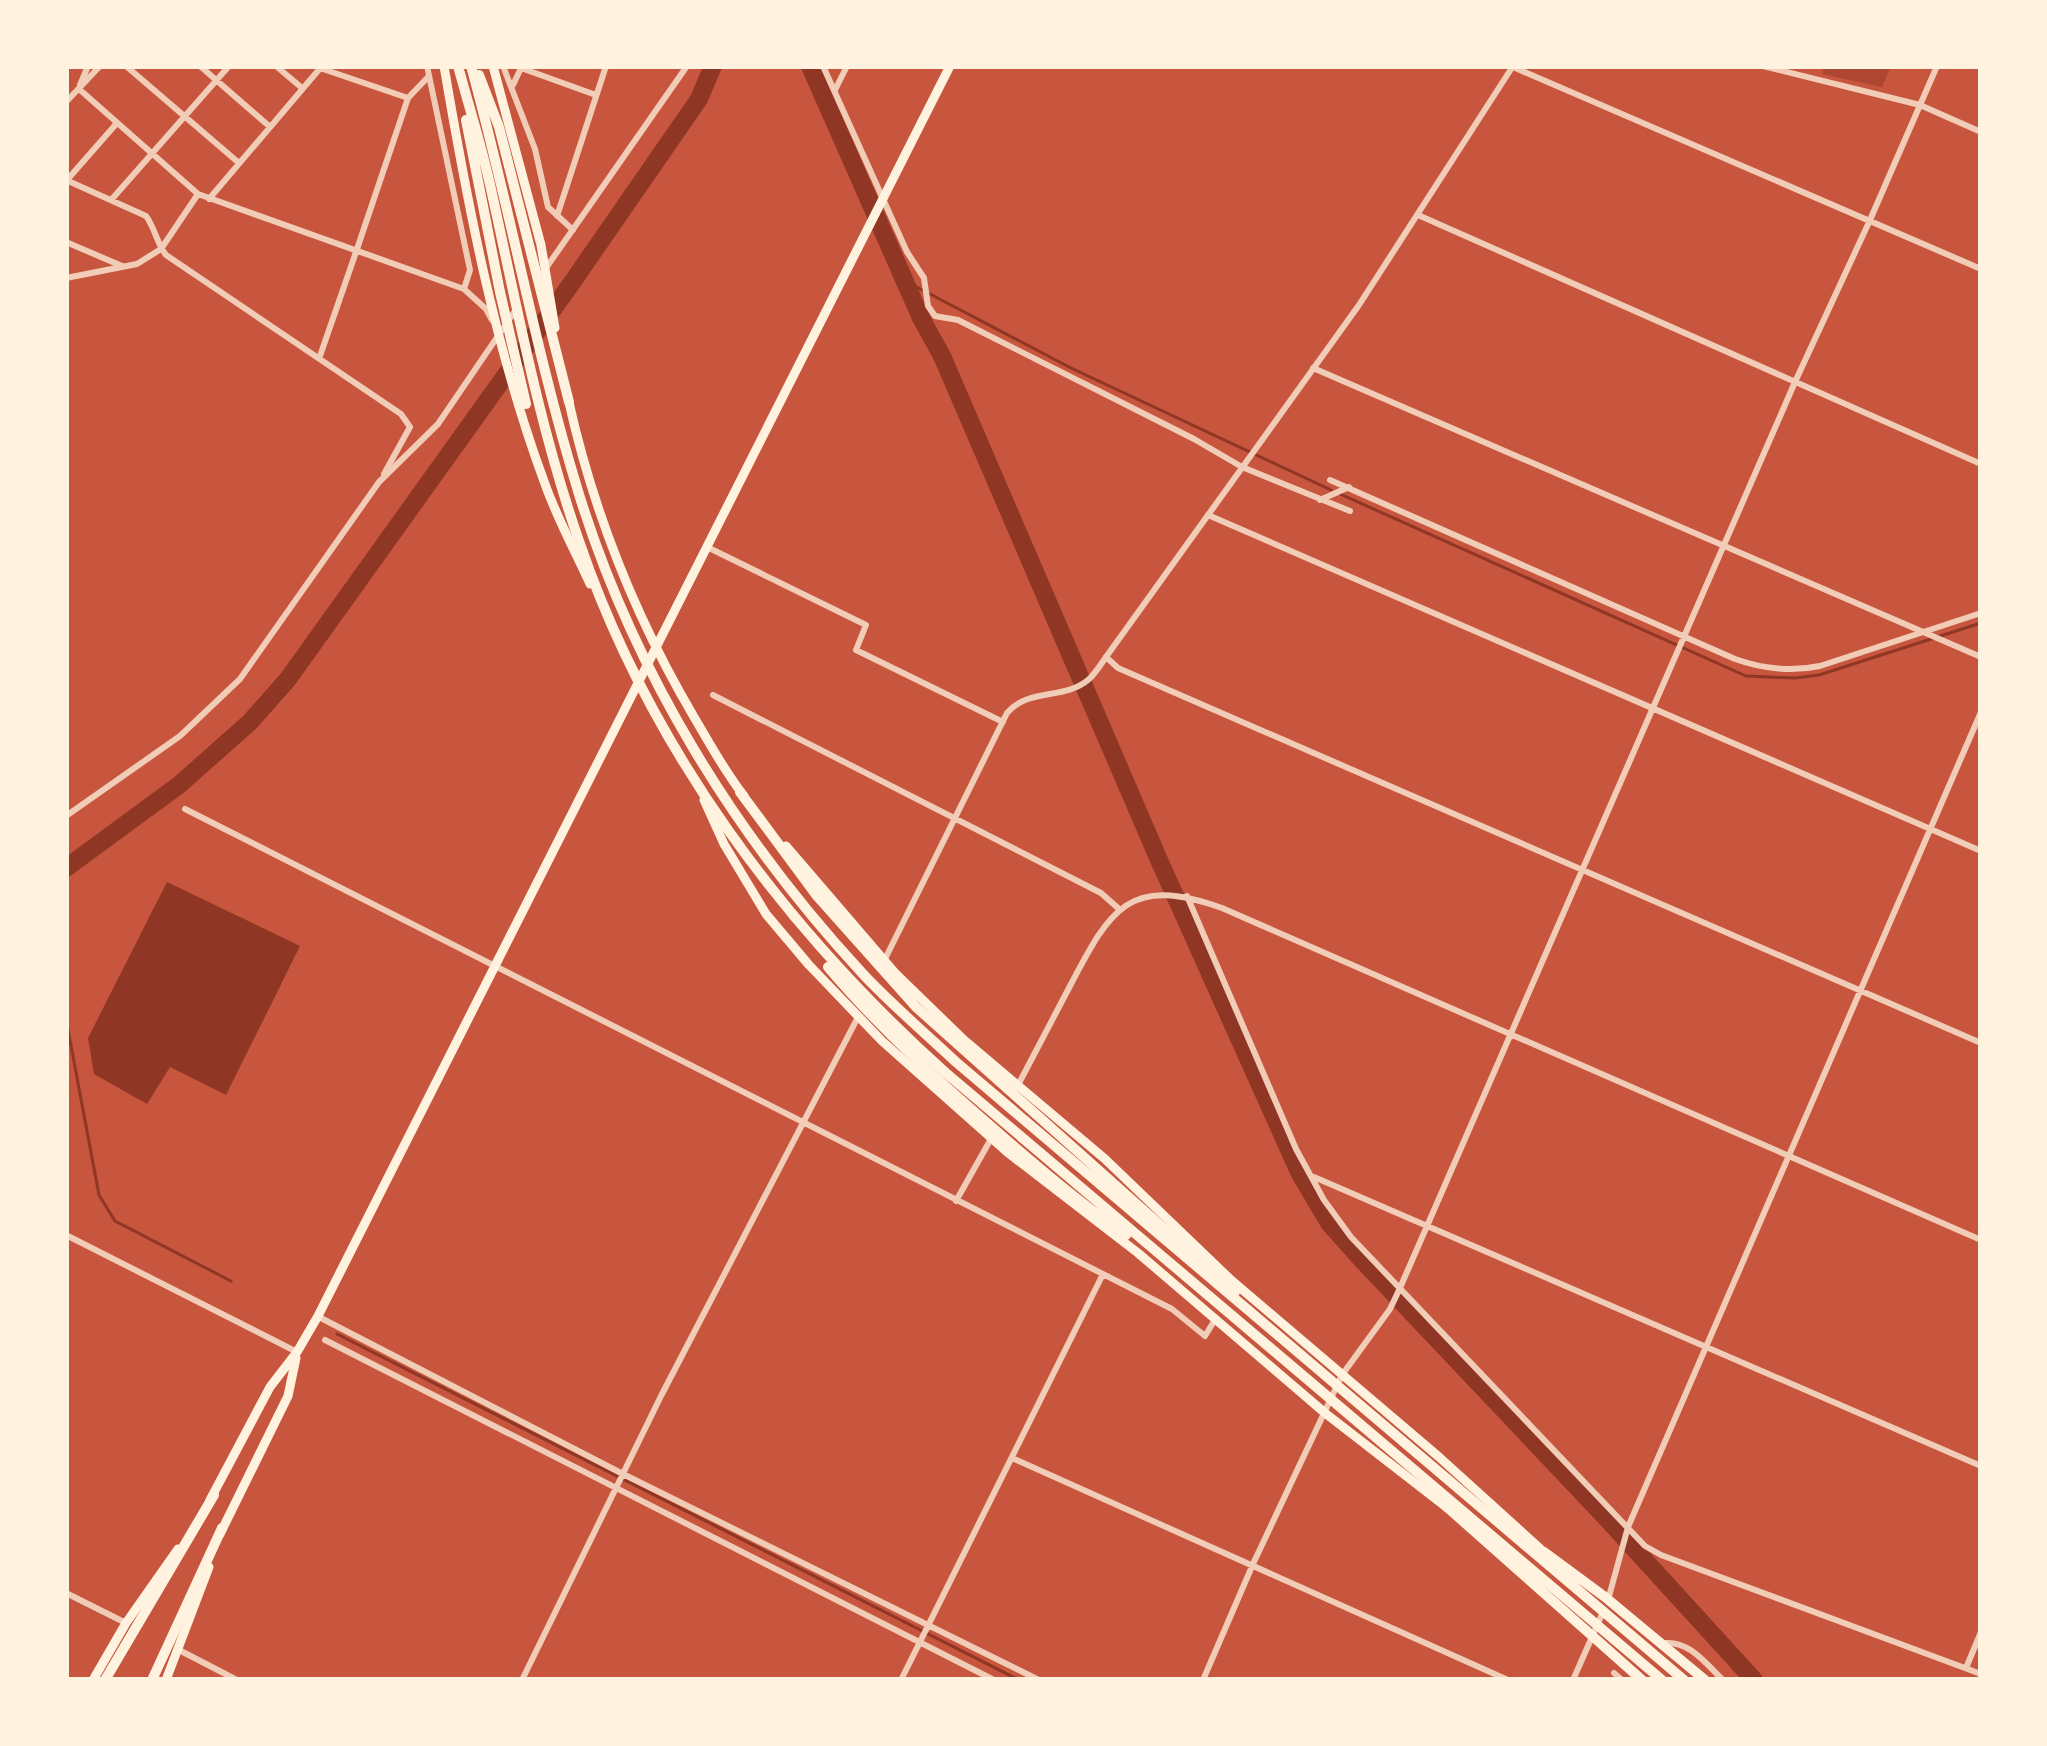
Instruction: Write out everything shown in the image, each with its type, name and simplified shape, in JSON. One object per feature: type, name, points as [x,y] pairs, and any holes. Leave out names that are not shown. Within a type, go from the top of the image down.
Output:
[{"type":"highway","points":[[457,66],[523,408]]},
{"type":"highway","points":[[457,66],[490,183],[559,479],[580,544],[657,716],[734,838],[782,903],[855,987],[946,1073],[1660,1680]]},
{"type":"highway","points":[[473,66],[499,127],[568,402]]},
{"type":"highway","points":[[473,66],[578,494],[620,604],[643,655],[720,791],[791,890],[866,977],[956,1062],[1686,1680]]},
{"type":"highway","points":[[740,792],[850,935],[916,1007],[1228,1283],[1262,1322]]},
{"type":"highway","points":[[705,801],[754,878],[888,1034],[1056,1183],[1169,1263]]},
{"type":"highway","points":[[1412,1469],[1455,1515],[1642,1680]]},
{"type":"highway","points":[[105,1680],[214,1495]]},
{"type":"highway","points":[[1486,1512],[1605,1597],[1705,1680]]},
{"type":"highway","points":[[152,1680],[222,1528]]},
{"type":"main road","points":[[444,66],[488,296],[546,489],[637,685],[766,914],[858,1017],[992,1138],[1216,1318],[1324,1413],[1660,1680]]},
{"type":"main road","points":[[493,66],[541,245],[568,402],[615,560],[655,649],[740,792],[884,960],[947,1024],[1105,1159],[1231,1280],[1439,1457],[1686,1680]]},
{"type":"main road","points":[[93,1680],[214,1495],[270,1387],[318,1316],[950,66]]},
{"type":"main road","points":[[166,1680],[222,1528],[288,1396],[297,1352]]},
{"type":"street","points":[[79,89],[88,66]]},
{"type":"street","points":[[66,102],[100,66]]},
{"type":"street","points":[[126,66],[239,163]]},
{"type":"street","points":[[200,66],[269,126]]},
{"type":"street","points":[[112,199],[229,66]]},
{"type":"street","points":[[276,66],[302,88]]},
{"type":"street","points":[[427,66],[470,270],[464,289]]},
{"type":"street","points":[[503,66],[535,149],[548,207],[574,230]]},
{"type":"street","points":[[557,216],[606,66]]},
{"type":"street","points":[[379,482],[437,424],[687,66]]},
{"type":"street","points":[[823,66],[882,202],[924,278],[928,306],[935,316],[958,320],[1244,464],[1350,511]]},
{"type":"street","points":[[834,92],[847,66]]},
{"type":"street","points":[[1763,66],[1920,105],[1981,132]]},
{"type":"street","points":[[1202,1680],[1342,1375],[1400,1288],[1937,66]]},
{"type":"street","points":[[209,199],[321,67],[408,98]]},
{"type":"street","points":[[884,960],[1012,707],[1091,679],[1359,305],[1513,67],[1981,269]]},
{"type":"street","points":[[512,86],[521,68],[596,95]]},
{"type":"street","points":[[320,357],[408,98],[429,76]]},
{"type":"street","points":[[79,89],[198,194],[464,289],[486,309],[500,333]]},
{"type":"street","points":[[66,816],[180,736],[240,679],[408,436],[408,422],[391,406],[161,249],[146,216],[66,180],[117,123]]},
{"type":"street","points":[[66,278],[136,264],[161,249],[198,194]]},
{"type":"street","points":[[1418,215],[1981,464]]},
{"type":"street","points":[[66,242],[122,266]]},
{"type":"street","points":[[1313,368],[1981,657]]},
{"type":"street","points":[[1330,480],[1685,637],[1772,668],[1820,666],[1981,613]]},
{"type":"street","points":[[1320,500],[1349,487]]},
{"type":"street","points":[[1208,515],[1981,851]]},
{"type":"street","points":[[706,547],[866,625],[856,650],[1003,722]]},
{"type":"street","points":[[1106,656],[1118,668],[1981,1043]]},
{"type":"street","points":[[713,695],[1101,893],[1120,909]]},
{"type":"street","points":[[1573,1680],[1606,1607],[1628,1527],[1981,712]]},
{"type":"street","points":[[185,809],[1172,1309],[1205,1336],[1216,1318]]},
{"type":"street","points":[[956,1201],[1106,922],[1135,900],[1163,895],[1187,896],[1222,908],[1981,1240]]},
{"type":"street","points":[[1187,896],[1296,1149],[1351,1237],[1645,1546],[1981,1674]]},
{"type":"street","points":[[522,1680],[858,1017]]},
{"type":"street","points":[[1310,1176],[1981,1466]]},
{"type":"street","points":[[66,1235],[297,1352]]},
{"type":"street","points":[[901,1680],[1102,1276]]},
{"type":"street","points":[[318,1316],[1039,1680]]},
{"type":"street","points":[[326,1340],[994,1680]]},
{"type":"street","points":[[1012,1458],[1508,1680]]},
{"type":"street","points":[[66,1592],[126,1623]]},
{"type":"street","points":[[1966,1668],[1981,1632]]},
{"type":"street","points":[[1650,1647],[1680,1643],[1723,1680]]},
{"type":"street","points":[[178,1650],[237,1680]]},
{"type":"street","points":[[1614,1673],[1622,1680]]},
{"type":"shaded area","points":[[1825,66],[1891,66],[1882,87],[1822,74]]},
{"type":"shaded area","points":[[167,882],[300,946],[226,1095],[170,1067],[147,1104],[94,1074],[88,1038]]},
{"type":"waterway","points":[[66,868],[179,785],[250,722],[288,679],[571,284],[699,99],[713,66]]},
{"type":"waterway","points":[[810,66],[1300,1174],[1329,1223],[1362,1260],[1754,1680]]},
{"type":"waterway","points":[[904,280],[922,290]]},
{"type":"waterway","points":[[930,294],[1071,368],[1331,490]]},
{"type":"waterway","points":[[1340,494],[1746,676],[1819,675],[1981,623]]},
{"type":"waterway","points":[[66,1019],[99,1195],[115,1221],[231,1281]]},
{"type":"waterway","points":[[337,1334],[1019,1680]]}]
